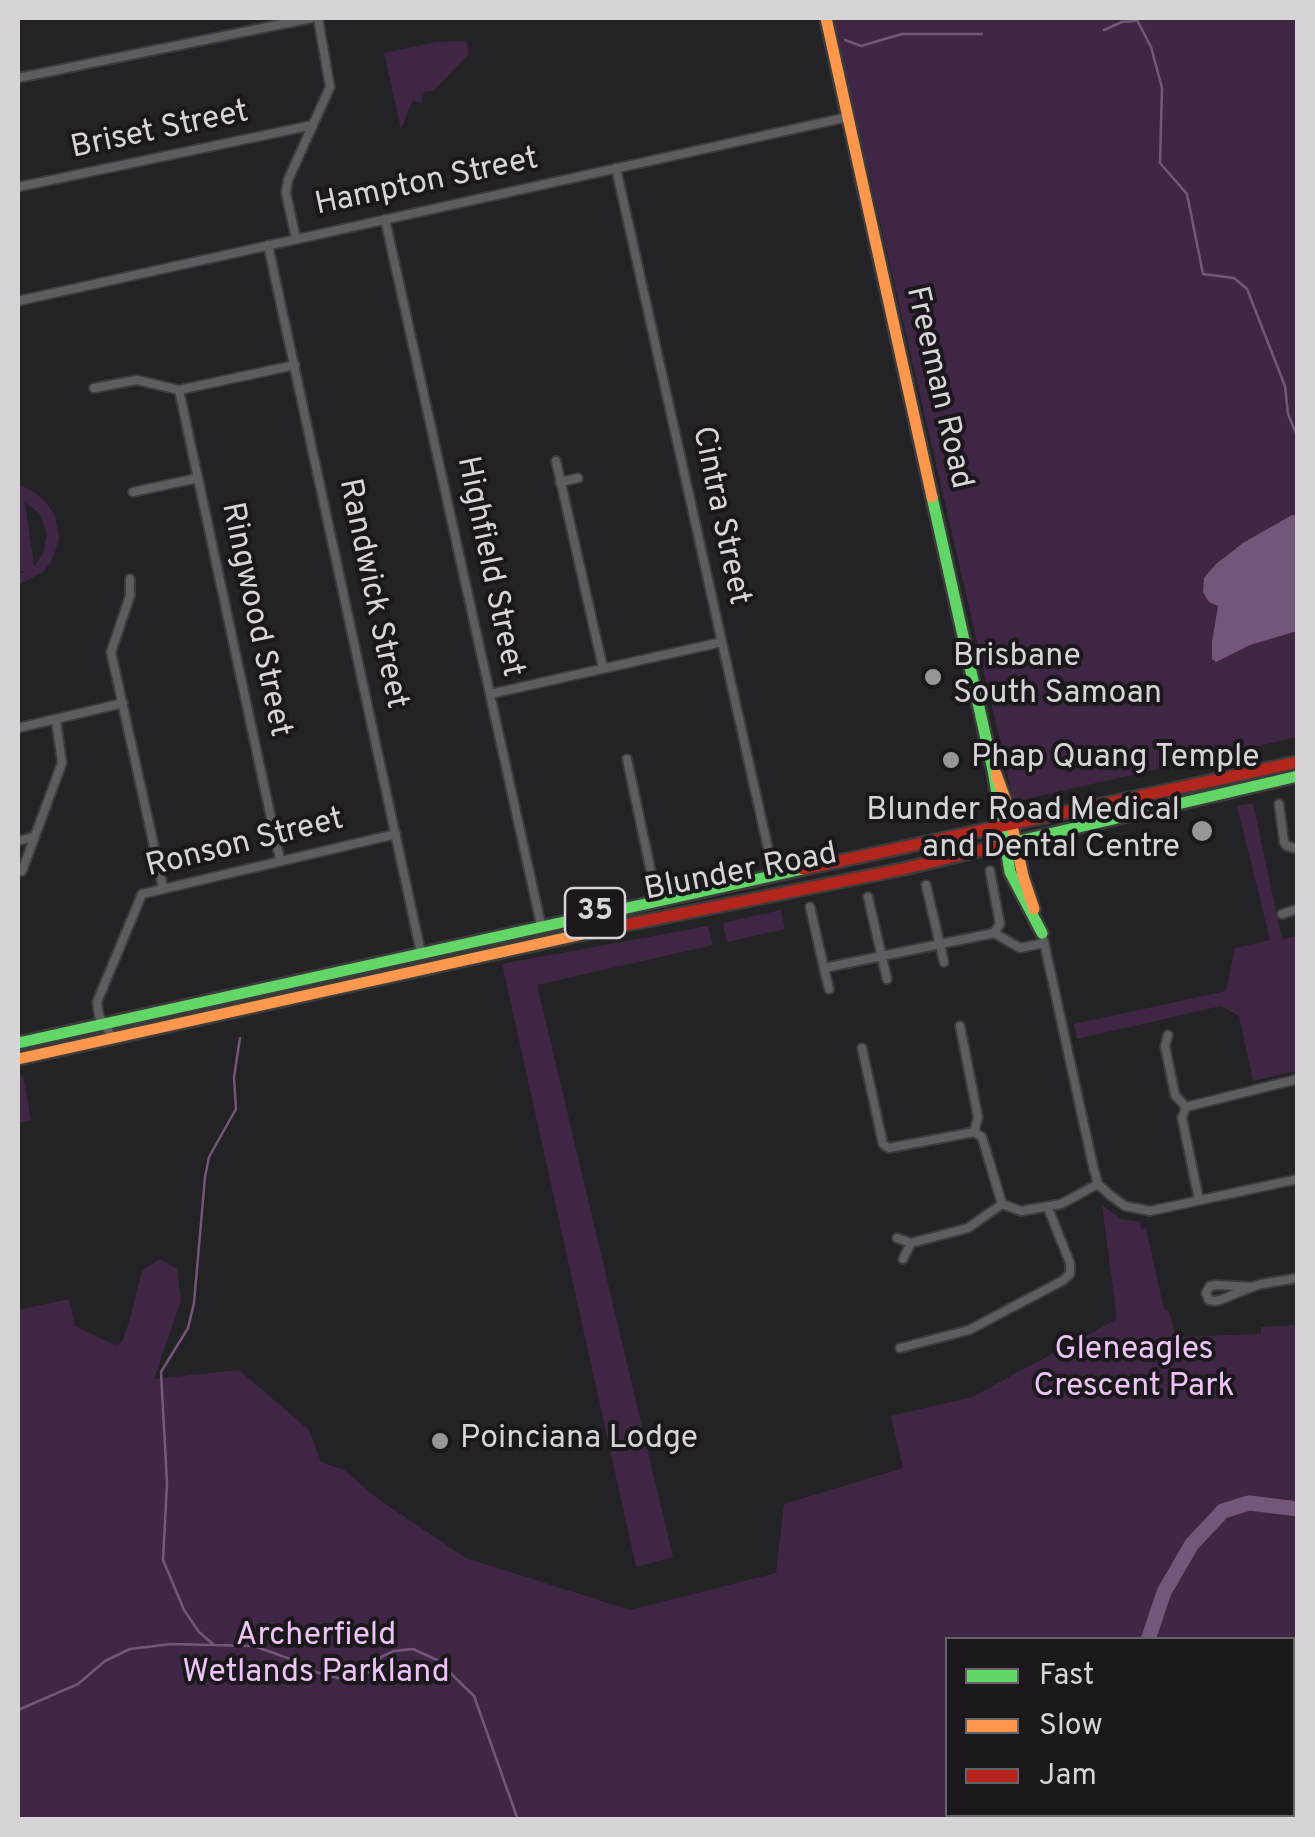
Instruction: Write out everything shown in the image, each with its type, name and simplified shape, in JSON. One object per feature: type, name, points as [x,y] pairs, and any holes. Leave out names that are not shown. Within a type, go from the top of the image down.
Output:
[{"type":"main road","name":"Freeman Road","points":[[826,18],[994,770],[1000,782],[1010,842],[1043,938]]},
{"type":"main road","name":"Blunder Road","points":[[18,1043],[541,925],[1298,762]]},
{"type":"main road","name":"Blunder Road","points":[[18,1058],[554,939],[903,869],[1298,776]]},
{"type":"street","points":[[18,78],[315,18],[330,87],[288,180],[286,194],[296,239]]},
{"type":"street","name":"Hampton Street","points":[[18,301],[848,117]]},
{"type":"street","name":"Briset Street","points":[[18,187],[313,126]]},
{"type":"street","name":"Cintra Street","points":[[616,168],[774,875]]},
{"type":"street","name":"Highfield Street","points":[[386,219],[541,925]]},
{"type":"street","name":"Randwick Street","points":[[268,245],[422,953]]},
{"type":"street","points":[[94,388],[137,380],[179,390],[294,365]]},
{"type":"street","name":"Ringwood Street","points":[[179,390],[280,860]]},
{"type":"street","points":[[556,461],[603,668]]},
{"type":"street","points":[[134,492],[198,478]]},
{"type":"street","points":[[560,482],[578,478]]},
{"type":"street","points":[[130,579],[130,596],[112,652],[163,887]]},
{"type":"street","points":[[490,694],[722,642]]},
{"type":"street","points":[[18,728],[123,703]]},
{"type":"street","points":[[22,870],[62,763],[56,720]]},
{"type":"street","points":[[627,759],[658,900]]},
{"type":"street","points":[[1279,804],[1284,842],[1298,850]]},
{"type":"street","name":"Ronson Street","points":[[104,1024],[97,1002],[138,898],[146,891],[396,834]]},
{"type":"street","points":[[18,840],[33,837]]},
{"type":"street","points":[[990,872],[1000,924],[994,934]]},
{"type":"street","points":[[926,885],[944,962]]},
{"type":"street","points":[[868,898],[887,978]]},
{"type":"street","points":[[810,908],[829,989]]},
{"type":"street","points":[[1282,914],[1298,909]]},
{"type":"street","points":[[824,968],[994,934],[1020,948],[1043,938],[1098,1184],[1125,1206],[1150,1212],[1298,1179]]},
{"type":"street","points":[[104,1024],[114,1038]]},
{"type":"street","points":[[960,1026],[978,1117],[974,1132]]},
{"type":"street","points":[[1168,1035],[1165,1046],[1175,1094],[1186,1107]]},
{"type":"street","points":[[862,1048],[883,1144],[896,1149],[974,1132],[982,1137],[1002,1204]]},
{"type":"street","points":[[1186,1107],[1298,1079]]},
{"type":"street","points":[[1186,1107],[1182,1118],[1199,1200]]},
{"type":"street","points":[[1002,1204],[1021,1210],[1048,1208],[1098,1184]]},
{"type":"street","points":[[897,1238],[911,1243],[968,1228],[1002,1204]]},
{"type":"street","points":[[900,1348],[969,1330],[1062,1282],[1070,1274],[1070,1263],[1048,1208]]},
{"type":"street","points":[[903,1259],[911,1243]]},
{"type":"street","points":[[1252,1288],[1217,1285],[1210,1286],[1206,1293],[1215,1302],[1252,1288],[1298,1278]]},
{"type":"green space","points":[[833,18],[1297,18],[1297,737],[1014,802]]},
{"type":"green space","points":[[466,41],[469,54],[433,91],[424,92],[421,103],[413,100],[401,129],[384,53],[436,42]]},
{"type":"green space","points":[[18,485],[46,502],[55,516],[59,539],[43,572],[18,585],[18,574],[26,571],[18,571]],"holes":[[[25,502],[40,514],[47,533],[43,554],[34,566]]]},
{"type":"green space","points":[[1253,803],[1282,939],[1297,936],[1297,1071],[1253,1081],[1239,1016],[1221,1006],[1077,1039],[1074,1024],[1226,991],[1235,948],[1270,940],[1237,806]]},
{"type":"green space","points":[[781,910],[785,929],[727,942],[723,923]]},
{"type":"green space","points":[[708,926],[713,945],[537,985],[673,1557],[636,1567],[502,964]]},
{"type":"green space","points":[[23,1075],[31,1120],[18,1123],[18,1076]]},
{"type":"green space","name":"Archerfield Wetlands Parkland","points":[[1102,1205],[1121,1219],[1140,1222],[1141,1229],[1146,1228],[1164,1309],[1169,1312],[1176,1337],[1261,1334],[1261,1327],[1297,1325],[1297,1819],[18,1819],[18,1310],[69,1299],[75,1326],[115,1345],[122,1342],[142,1271],[160,1259],[177,1269],[181,1300],[154,1379],[239,1370],[309,1430],[321,1462],[344,1470],[378,1499],[466,1558],[630,1610],[776,1573],[784,1504],[903,1468],[891,1416],[972,1397],[1117,1319]]},
{"type":"shaded area","points":[[1292,515],[1298,516],[1297,631],[1250,645],[1216,662],[1212,659],[1212,642],[1218,606],[1209,602],[1203,592],[1204,578],[1243,543]]},
{"type":"waterway","points":[[1136,18],[1151,47],[1162,88],[1160,163],[1187,194],[1203,274],[1234,278],[1247,289],[1285,386],[1288,414],[1298,438]]},
{"type":"waterway","points":[[1104,30],[1135,21]]},
{"type":"waterway","points":[[845,40],[861,46],[902,34],[982,34]]},
{"type":"waterway","points":[[213,1644],[184,1610],[163,1560],[167,1483],[161,1372],[188,1328],[194,1303],[205,1177],[209,1157],[236,1109],[234,1077],[240,1038]]},
{"type":"waterway","points":[[1149,1637],[1164,1592],[1192,1544],[1223,1511],[1249,1503],[1298,1509]]},
{"type":"waterway","points":[[18,1710],[78,1684],[105,1661],[130,1649],[171,1644],[254,1646],[293,1660],[308,1670],[338,1678],[369,1672],[381,1657],[413,1649],[437,1660],[474,1696],[518,1820]]},
{"type":"traffic: fast","points":[[932,497],[993,770],[1010,872],[1042,933]]},
{"type":"traffic: fast","points":[[993,847],[1298,776]]},
{"type":"traffic: fast","points":[[18,1043],[803,869]]},
{"type":"traffic: slow","points":[[826,18],[932,497]]},
{"type":"traffic: slow","points":[[996,774],[1034,909]]},
{"type":"traffic: slow","points":[[18,1059],[610,928]]},
{"type":"traffic: jam","points":[[803,869],[1298,762]]},
{"type":"traffic: jam","points":[[610,928],[993,847]]},
{"type":"place","name":"Brisbane South Samoan","points":[[933,677]]},
{"type":"place","name":"Phap Quang Temple","points":[[951,760]]},
{"type":"place","name":"Blunder Road Medical and Dental Centre","points":[[1202,831]]},
{"type":"place","name":"Poinciana Lodge","points":[[440,1441]]},
{"type":"park label","name":"Gleneagles Crescent Park","points":[[1134,1370]]}]
